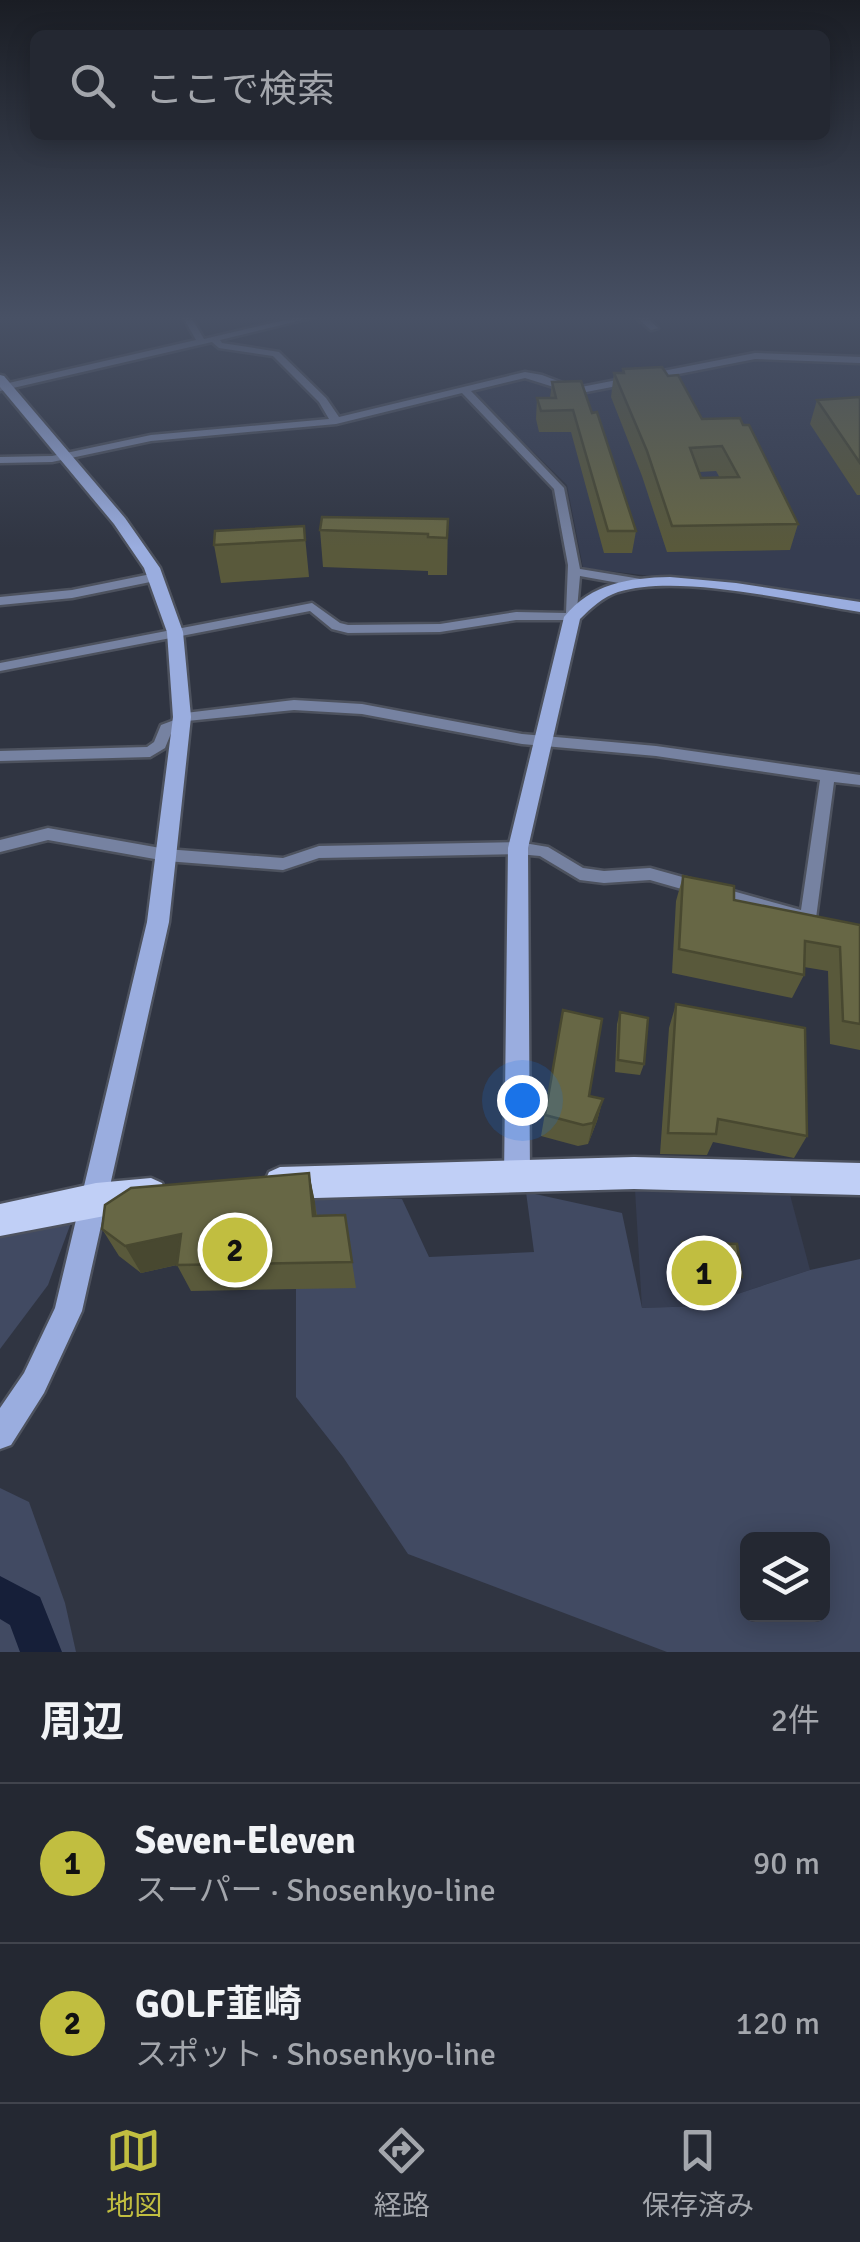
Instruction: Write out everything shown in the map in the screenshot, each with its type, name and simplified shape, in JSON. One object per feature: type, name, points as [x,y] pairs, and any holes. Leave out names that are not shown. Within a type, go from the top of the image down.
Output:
[{"type":"main road","points":[[250,1184],[634,1173],[860,1179]]},
{"type":"main road","points":[[0,1220],[96,1200],[173,1192]]},
{"type":"street","points":[[0,1434],[34,1383],[68,1311],[158,922],[181,720],[175,632],[156,577],[120,522],[11,394]]},
{"type":"street","points":[[317,394],[336,421]]},
{"type":"street","points":[[0,460],[64,457],[151,438],[336,421],[447,394]]},
{"type":"street","points":[[468,394],[559,488],[568,521],[574,572],[572,617],[518,848],[518,1177]]},
{"type":"street","points":[[574,572],[641,583],[673,582],[860,606]]},
{"type":"street","points":[[0,601],[72,594],[156,577]]},
{"type":"street","points":[[0,667],[312,607],[336,626],[348,629],[440,628],[516,616],[572,617],[602,594],[641,583]]},
{"type":"street","points":[[0,756],[150,752],[160,746],[166,728],[181,720],[318,705],[541,740],[656,751],[860,780]]},
{"type":"street","points":[[0,846],[48,834],[166,855],[283,864],[320,852],[518,848],[543,851],[580,874],[650,874],[808,918],[828,776]]},
{"type":"shaded area","points":[[475,394],[860,394],[860,601],[583,568],[567,485]]},
{"type":"shaded area","points":[[634,1173],[785,1176],[810,1270],[701,1306],[642,1308]]},
{"type":"shaded area","points":[[526,1192],[622,1213],[642,1308],[701,1306],[810,1270],[860,1259],[860,1652],[667,1652],[408,1554],[343,1457],[296,1397],[296,1195],[402,1199],[429,1257],[534,1252]]},
{"type":"shaded area","points":[[72,1220],[48,1285],[0,1349],[0,1238]]},
{"type":"shaded area","points":[[0,1488],[29,1502],[65,1603],[76,1652],[0,1652]]},
{"type":"building","points":[[555,394],[586,394],[592,413],[597,412],[636,531],[608,531],[573,410],[541,411],[537,398],[556,398]]},
{"type":"building","points":[[623,394],[688,394],[702,419],[740,418],[743,425],[749,425],[798,524],[672,526]],"holes":[[[722,446],[739,477],[701,478],[690,448]]]},
{"type":"building","points":[[860,397],[860,463],[817,400]]},
{"type":"building","points":[[322,517],[448,519],[447,538],[320,530]]},
{"type":"building","points":[[304,526],[305,540],[214,545],[215,531]]},
{"type":"building","points":[[683,876],[734,886],[734,900],[860,925],[860,1024],[843,1021],[840,947],[805,941],[804,975],[679,949]]},
{"type":"building","points":[[676,1004],[805,1028],[807,1136],[718,1119],[716,1134],[668,1133]]},
{"type":"building","points":[[563,1010],[602,1019],[589,1096],[603,1099],[593,1123],[583,1125],[545,1115]]},
{"type":"building","points":[[620,1012],[648,1018],[644,1064],[618,1060]]},
{"type":"building","points":[[309,1173],[313,1216],[345,1215],[352,1262],[177,1265],[181,1234],[125,1246],[102,1229],[105,1205],[131,1188]]},
{"type":"building","points":[[682,1242],[737,1244],[742,1277],[686,1274]]},
{"type":"waterway","points":[[0,1596],[26,1611],[41,1652]]},
{"type":"place","name":"GOLF韮崎","points":[[235,1250]]},
{"type":"place","name":"Seven-Eleven","points":[[704,1273]]}]
